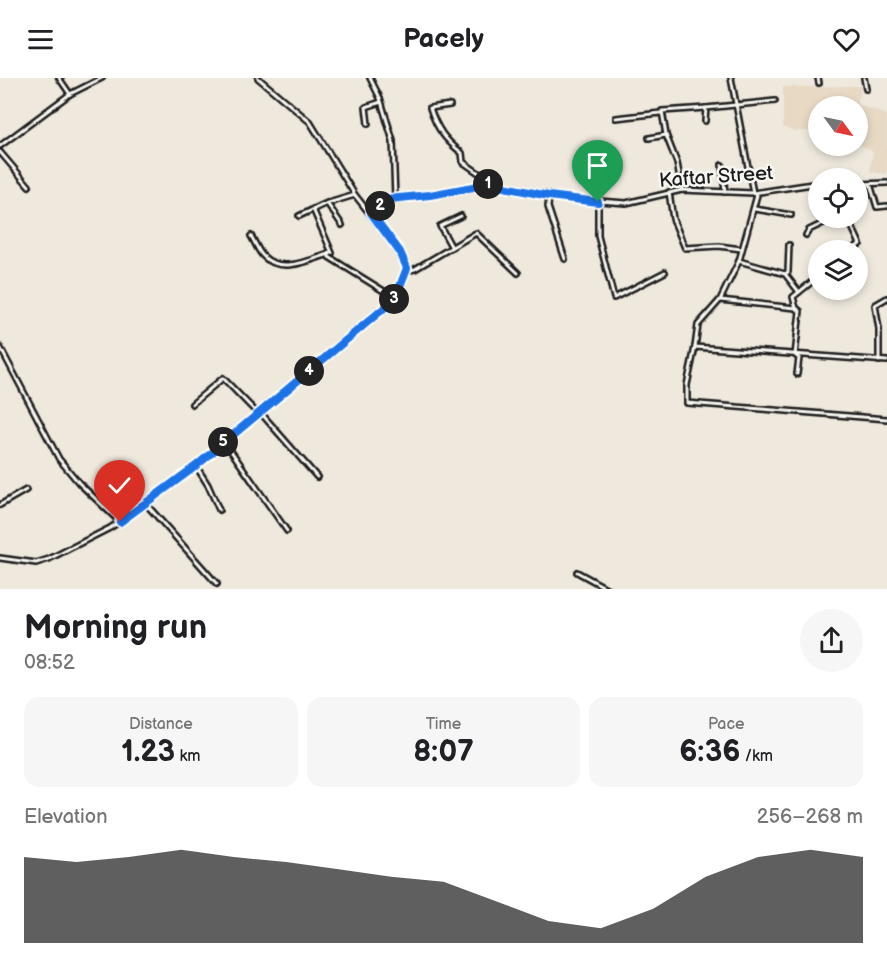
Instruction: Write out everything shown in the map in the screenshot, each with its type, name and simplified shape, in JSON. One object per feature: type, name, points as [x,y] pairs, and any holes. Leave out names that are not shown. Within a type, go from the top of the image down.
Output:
[{"type":"street","points":[[60,78],[70,94]]},
{"type":"street","points":[[0,146],[70,94],[102,78]]},
{"type":"street","points":[[0,558],[26,563],[49,559],[120,522],[196,466],[395,298],[407,268],[400,252],[355,195],[310,122],[258,78]]},
{"type":"street","points":[[370,78],[381,102],[393,141],[395,198]]},
{"type":"street","points":[[731,78],[753,193],[757,195],[739,261],[720,300],[699,325],[687,385],[687,403],[887,419]]},
{"type":"street","points":[[864,78],[866,89]]},
{"type":"street","points":[[616,118],[776,101]]},
{"type":"street","points":[[368,124],[366,107],[381,102]]},
{"type":"street","points":[[450,105],[431,110],[446,142],[462,153],[463,162]]},
{"type":"street","points":[[705,122],[706,108]]},
{"type":"street","points":[[661,113],[666,135],[677,163],[682,190]]},
{"type":"street","points":[[649,138],[666,135]]},
{"type":"street","points":[[0,152],[29,186]]},
{"type":"street","points":[[458,159],[483,176],[489,184]]},
{"type":"street","points":[[722,165],[725,192]]},
{"type":"street","points":[[887,183],[870,184],[877,207],[887,206]]},
{"type":"street","name":"Kaftar Street","points":[[371,213],[389,199],[489,184],[549,196],[626,203],[682,190],[753,193],[808,185]]},
{"type":"street","points":[[669,192],[673,219],[685,248],[719,246],[741,249]]},
{"type":"street","points":[[299,216],[327,203],[355,195]]},
{"type":"street","points":[[549,196],[548,207],[564,259]]},
{"type":"street","points":[[598,202],[598,236],[614,298],[665,272]]},
{"type":"street","points":[[327,203],[342,225]]},
{"type":"street","points":[[251,236],[264,257],[280,263],[295,265],[329,254],[332,250],[313,209]]},
{"type":"street","points":[[754,209],[791,215]]},
{"type":"street","points":[[451,246],[440,226],[461,216]]},
{"type":"street","points":[[806,235],[813,228]]},
{"type":"street","points":[[407,268],[414,269],[476,233],[518,273]]},
{"type":"street","points":[[784,274],[788,272],[789,245]]},
{"type":"street","points":[[329,254],[329,257],[344,269],[395,298]]},
{"type":"street","points":[[739,261],[784,274],[799,292]]},
{"type":"street","points":[[795,355],[800,311],[796,308],[793,297],[808,285]]},
{"type":"street","points":[[879,361],[879,329],[875,305],[887,298]]},
{"type":"street","points":[[720,300],[796,308]]},
{"type":"street","points":[[0,347],[59,459],[79,483],[120,522]]},
{"type":"street","points":[[695,347],[887,361]]},
{"type":"street","points":[[795,355],[799,357],[797,374]]},
{"type":"street","points":[[192,404],[223,378],[259,413],[317,477]]},
{"type":"street","points":[[224,441],[287,531]]},
{"type":"street","points":[[196,466],[208,485],[219,510]]},
{"type":"street","points":[[0,505],[26,490]]},
{"type":"street","points":[[146,504],[217,584]]},
{"type":"street","points":[[577,572],[608,589]]},
{"type":"shaded area","points":[[861,86],[860,96],[808,96],[808,131],[794,131],[783,127],[783,87]]},
{"type":"shaded area","points":[[868,108],[887,115],[887,174],[870,172],[873,152],[868,149]]},
{"type":"route","points":[[120,522],[196,466],[395,299],[407,268],[400,252],[371,213],[389,199],[430,195],[489,184],[549,196],[598,202]]}]
